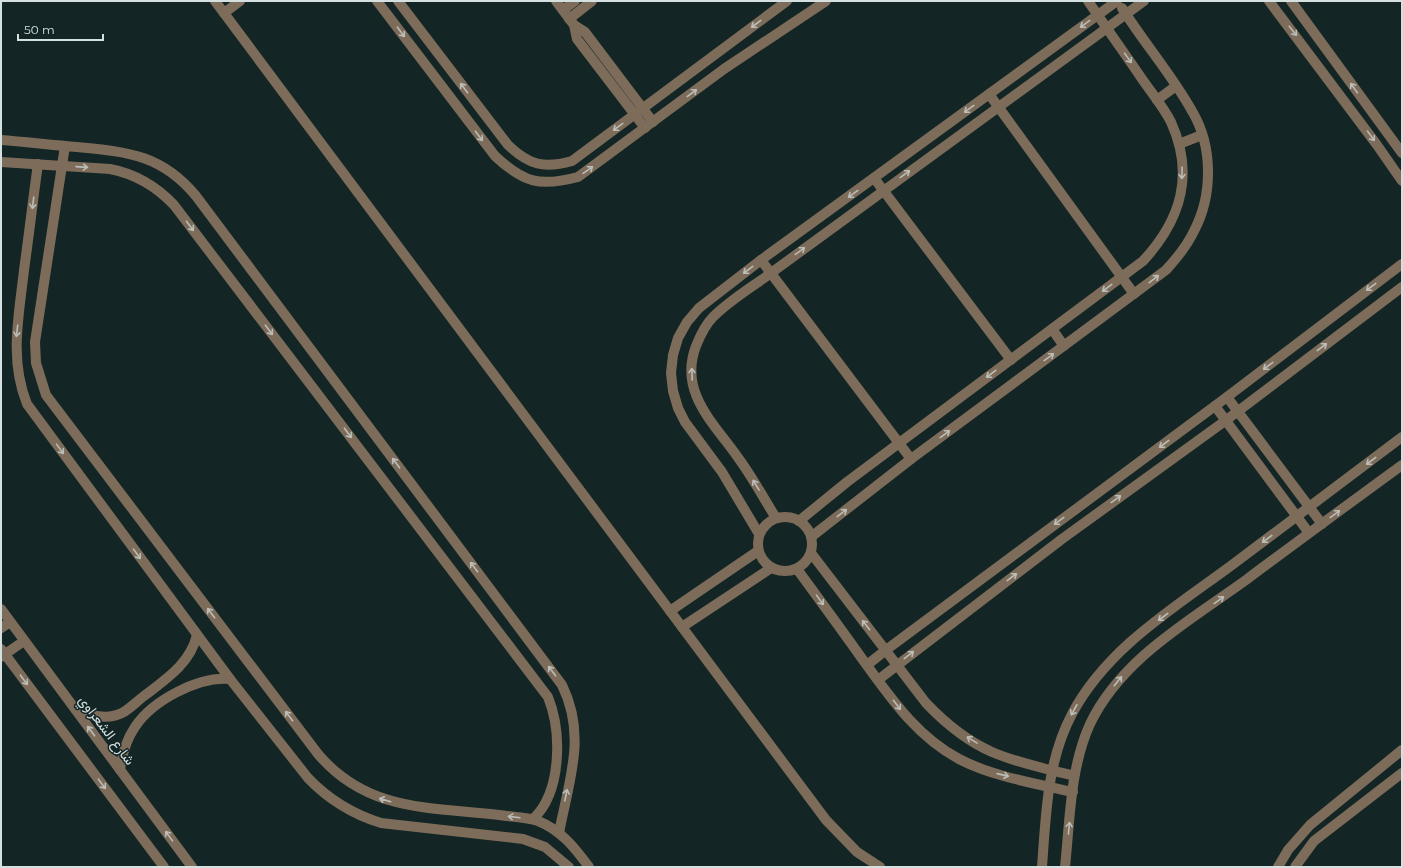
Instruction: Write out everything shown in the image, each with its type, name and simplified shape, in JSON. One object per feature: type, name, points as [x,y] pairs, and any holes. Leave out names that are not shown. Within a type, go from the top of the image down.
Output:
[{"type":"street","points":[[215,1],[826,820],[857,852],[880,867]]},
{"type":"street","points":[[224,13],[240,1]]},
{"type":"street","points":[[377,1],[495,156],[512,172],[533,181],[556,183],[578,177],[724,69],[826,1]]},
{"type":"street","points":[[398,1],[508,145],[521,157],[537,164],[555,166],[572,161],[787,1]]},
{"type":"street","points":[[556,1],[572,22],[585,32],[649,125]]},
{"type":"street","points":[[563,10],[575,1]]},
{"type":"street","points":[[572,22],[592,1]]},
{"type":"street","points":[[799,521],[899,443],[1143,261],[1158,245],[1169,227],[1178,207],[1182,186],[1182,165],[1179,144],[1170,121],[1088,1]]},
{"type":"street","points":[[759,534],[722,472],[685,422],[678,408],[673,391],[671,373],[673,355],[678,338],[687,322],[699,308],[761,260],[1117,1],[1193,112],[1202,135],[1207,159],[1208,184],[1203,208],[1195,231],[1182,252],[1166,270],[911,459],[811,537]]},
{"type":"street","points":[[776,518],[739,459],[705,415],[698,401],[692,372],[694,352],[701,334],[712,318],[1125,13],[1144,1]]},
{"type":"street","points":[[1269,1],[1373,138],[1402,181]]},
{"type":"street","points":[[1291,1],[1402,153]]},
{"type":"street","points":[[1156,100],[1176,86]]},
{"type":"street","points":[[989,94],[1134,294]]},
{"type":"street","points":[[1179,144],[1202,135]]},
{"type":"street","points":[[1,140],[127,152],[161,164],[189,187],[556,676],[571,706],[576,730],[574,755],[559,833]]},
{"type":"street","points":[[65,146],[36,342],[37,368],[46,395],[318,754],[346,782],[370,795],[397,803],[533,819],[552,827],[589,867]]},
{"type":"street","points":[[1,162],[110,169],[134,175],[156,188],[174,205],[538,681],[548,697],[555,720],[556,752],[554,778],[550,795],[542,810],[533,819]]},
{"type":"street","points":[[38,164],[16,341],[17,371],[26,404],[230,679],[308,778],[318,789],[342,807],[368,819],[381,823],[523,839],[545,847],[569,867]]},
{"type":"street","points":[[874,178],[1011,360]]},
{"type":"street","points":[[761,260],[911,459]]},
{"type":"street","points":[[867,665],[1215,406],[1402,264]]},
{"type":"street","points":[[878,680],[1068,534],[1238,412],[1402,287]]},
{"type":"street","points":[[1052,329],[1064,346]]},
{"type":"street","points":[[1227,397],[1322,524]]},
{"type":"street","points":[[1215,406],[1309,533]]},
{"type":"street","points":[[1042,867],[1048,786],[1061,739],[1071,715],[1085,692],[1105,666],[1139,635],[1402,438]]},
{"type":"street","points":[[1065,867],[1074,776],[1079,754],[1090,725],[1105,697],[1125,673],[1171,634],[1402,465]]},
{"type":"street","points":[[776,518],[789,518],[799,521],[811,537],[811,553],[797,569],[779,571],[771,568],[765,564],[758,551],[759,534],[763,528],[776,518]]},
{"type":"street","points":[[670,611],[758,551]]},
{"type":"street","points":[[811,553],[926,703],[956,731],[992,752],[1074,776]]},
{"type":"street","points":[[682,626],[771,568]]},
{"type":"street","points":[[797,569],[878,680],[912,723],[942,749],[978,767],[1073,792]]},
{"type":"street","name":"شارع الشعراوي","points":[[1,609],[192,867]]},
{"type":"street","points":[[1,628],[10,622]]},
{"type":"street","points":[[73,708],[86,714],[101,716],[123,712],[182,665],[192,651],[197,635]]},
{"type":"street","points":[[24,641],[2,654],[164,867]]},
{"type":"street","points":[[120,770],[124,752],[130,736],[146,714],[191,685],[211,679],[230,679]]},
{"type":"street","points":[[1278,867],[1288,850],[1310,825],[1400,755]]},
{"type":"street","points":[[1295,867],[1314,841],[1401,775]]}]
